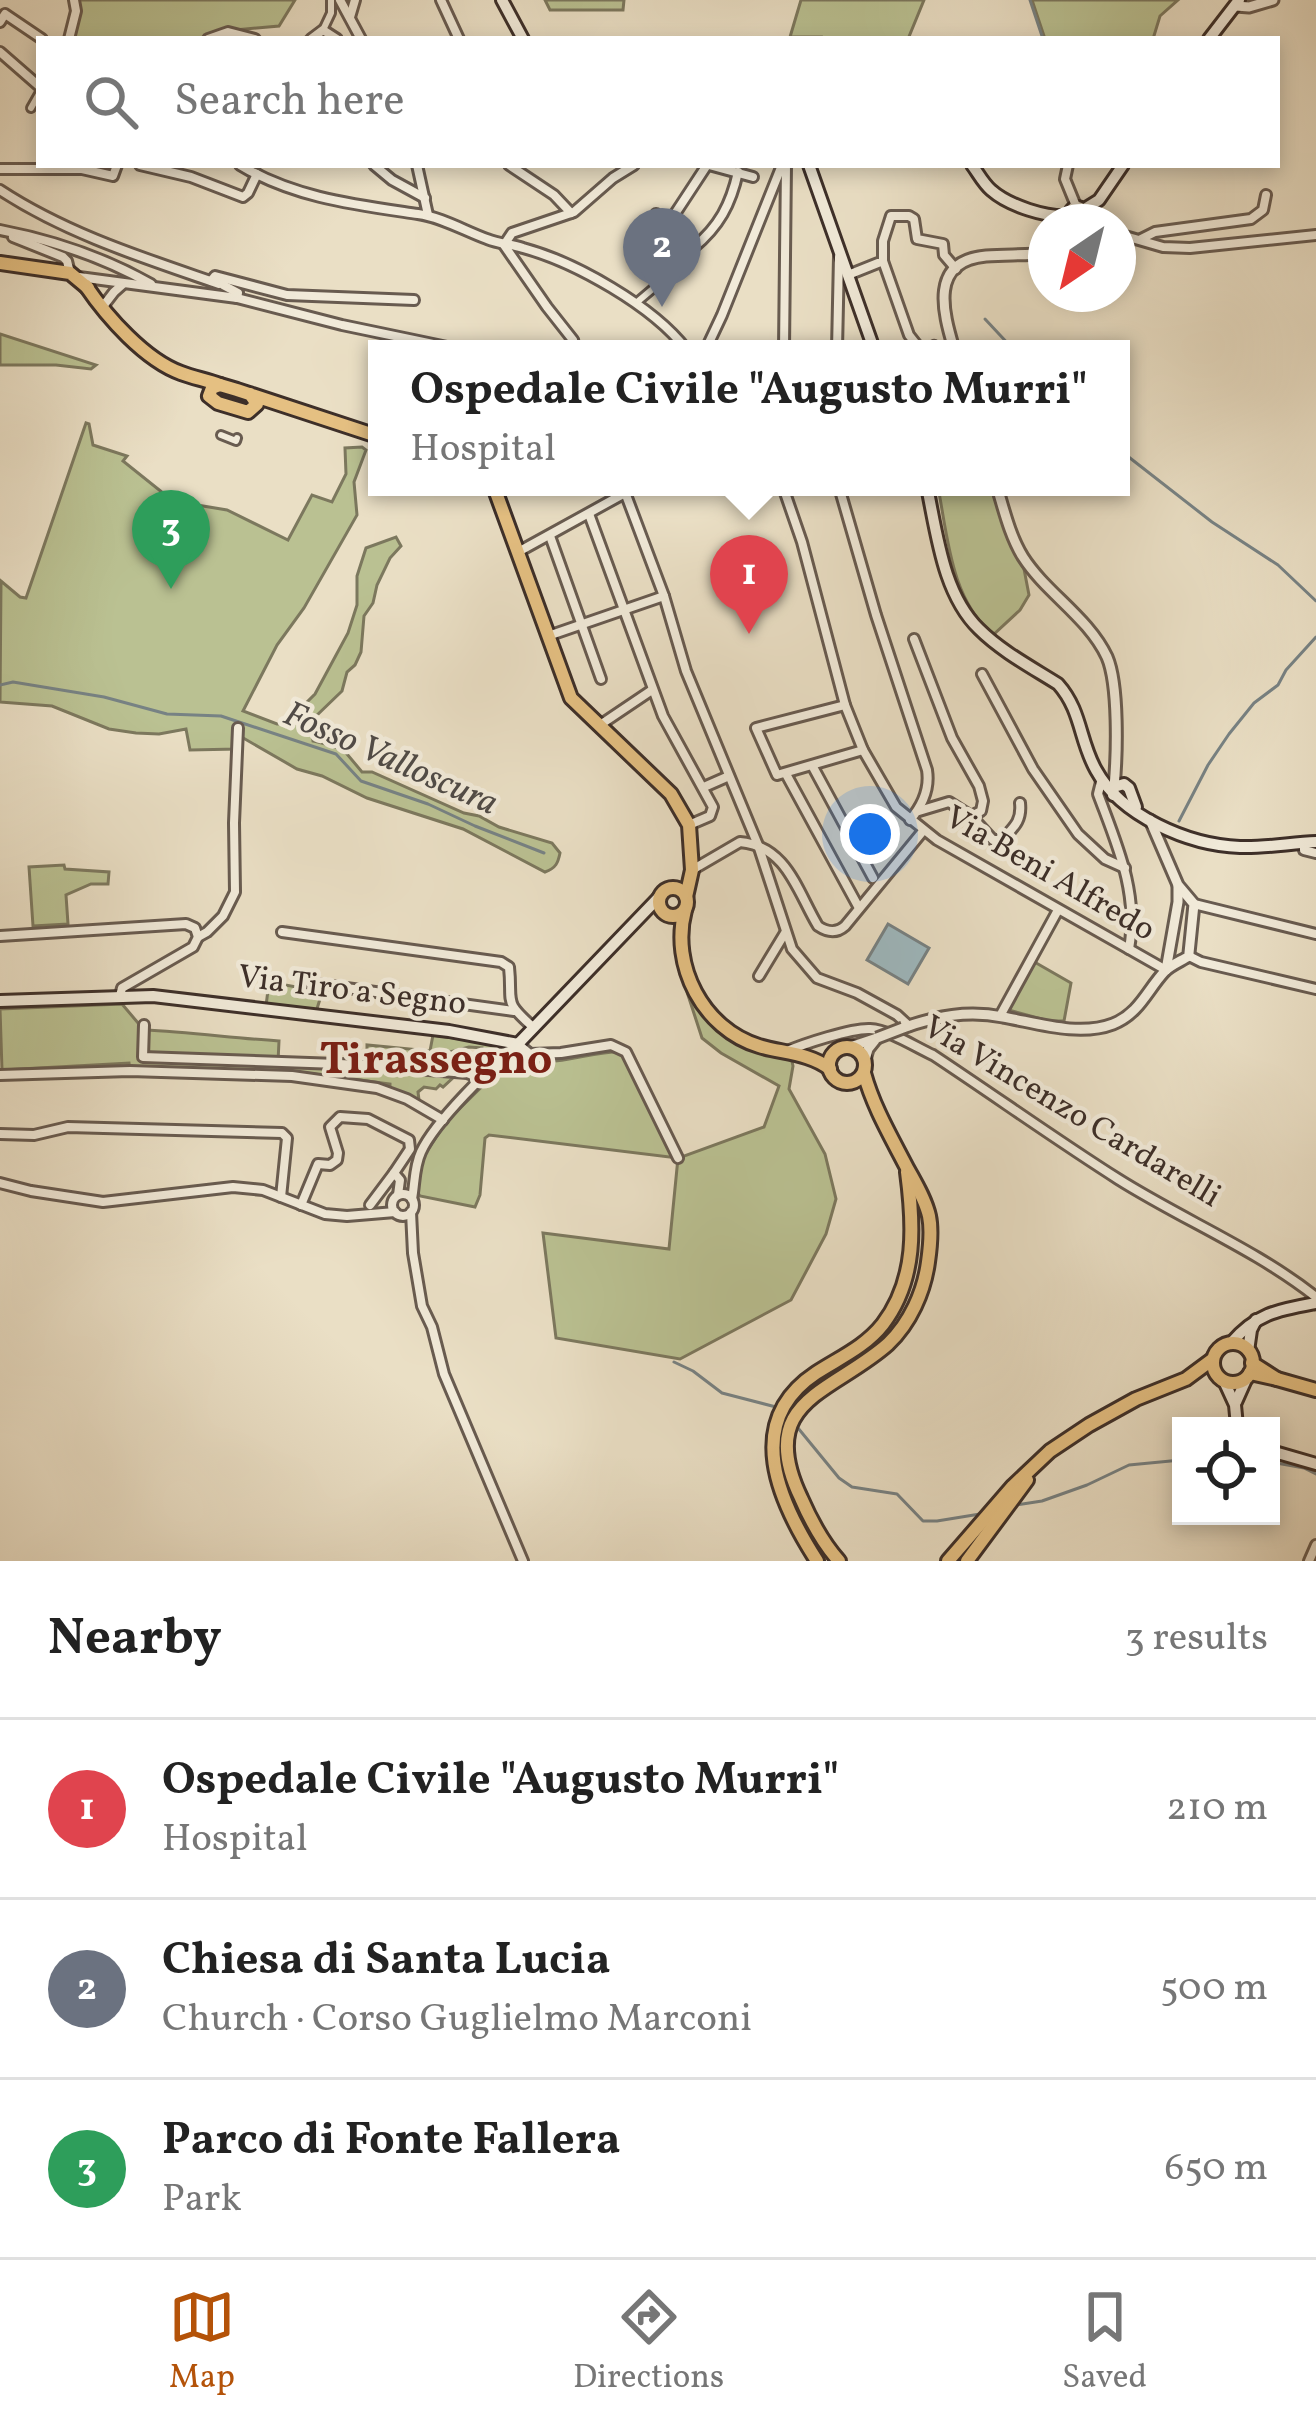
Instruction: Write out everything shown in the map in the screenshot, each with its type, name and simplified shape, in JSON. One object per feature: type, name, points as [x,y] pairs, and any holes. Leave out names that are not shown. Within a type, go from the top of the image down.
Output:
[{"type":"main road","points":[[499,0],[521,36]]},
{"type":"main road","points":[[1211,36],[1238,3]]},
{"type":"main road","points":[[810,168],[871,340]]},
{"type":"main road","points":[[974,168],[1002,197],[1028,206]]},
{"type":"main road","points":[[1094,204],[1121,168]]},
{"type":"main road","points":[[0,263],[78,279],[122,327]]},
{"type":"main road","points":[[78,279],[139,346],[182,374],[214,390],[250,394],[368,433]]},
{"type":"main road","points":[[214,390],[218,403],[248,412],[280,405]]},
{"type":"main road","points":[[248,412],[257,404],[250,394]]},
{"type":"main road","points":[[494,496],[571,698],[671,794],[688,825],[692,863],[678,915],[654,909],[641,915]]},
{"type":"main road","points":[[929,496],[956,598],[979,630],[1058,684],[1074,705],[1085,746],[1115,788],[1146,817],[1214,844],[1310,843]]},
{"type":"main road","points":[[518,1044],[661,895],[668,889],[682,898]]},
{"type":"main road","points":[[661,895],[658,902],[680,931]]},
{"type":"main road","points":[[682,898],[680,931],[687,978],[709,1012],[740,1039],[812,1058],[830,1069],[837,1080],[852,1083],[872,1099]]},
{"type":"main road","name":"Via Tiro a Segno","points":[[0,1001],[153,995],[448,1030],[518,1044]]},
{"type":"main road","points":[[830,1069],[838,1049],[850,1047],[860,1052],[872,1099],[930,1217],[928,1265],[920,1293],[900,1330],[886,1345],[812,1395],[798,1412],[788,1438],[789,1470],[795,1486],[825,1545],[839,1561]]},
{"type":"main road","points":[[812,1058],[833,1054]]},
{"type":"main road","points":[[852,1083],[864,1067]]},
{"type":"main road","points":[[817,1561],[772,1465],[774,1432],[797,1389],[868,1339],[894,1307],[910,1260],[912,1211],[906,1165]]},
{"type":"main road","points":[[948,1561],[1050,1451],[1136,1399],[1186,1379],[1256,1319],[1316,1300]]},
{"type":"main road","points":[[1235,1406],[1250,1366],[1256,1319]]},
{"type":"main road","points":[[1231,1343],[1237,1344],[1250,1366],[1316,1390]]},
{"type":"main road","points":[[1213,1359],[1236,1417]]},
{"type":"main road","points":[[1186,1379],[1237,1382],[1250,1366]]},
{"type":"main road","points":[[967,1561],[1050,1451]]},
{"type":"main road","points":[[1280,1454],[1316,1464]]},
{"type":"street","points":[[70,36],[74,0]]},
{"type":"street","points":[[336,0],[359,36]]},
{"type":"street","points":[[315,36],[323,30],[336,0]]},
{"type":"street","points":[[350,19],[355,0]]},
{"type":"street","points":[[441,0],[458,36]]},
{"type":"street","points":[[1238,3],[1250,7],[1273,0]]},
{"type":"street","points":[[0,22],[5,14],[38,36]]},
{"type":"street","points":[[323,30],[333,36]]},
{"type":"street","points":[[0,52],[36,87]]},
{"type":"street","points":[[31,108],[36,97]]},
{"type":"street","points":[[0,170],[82,169],[113,176],[116,168]]},
{"type":"street","points":[[152,168],[243,197],[256,174]]},
{"type":"street","points":[[245,168],[325,198],[429,216],[523,248],[585,274],[636,303],[676,340]]},
{"type":"street","points":[[378,168],[425,198]]},
{"type":"street","points":[[419,168],[429,216]]},
{"type":"street","points":[[514,168],[572,213]]},
{"type":"street","points":[[504,245],[512,232],[572,213],[629,168]]},
{"type":"street","points":[[667,226],[706,168]]},
{"type":"street","points":[[721,168],[763,180]]},
{"type":"street","points":[[710,340],[763,180],[780,168]]},
{"type":"street","points":[[784,168],[788,220],[784,340]]},
{"type":"street","points":[[1067,168],[1065,179],[1074,204]]},
{"type":"street","points":[[642,247],[656,214],[693,248],[709,236],[733,194],[738,172]]},
{"type":"street","points":[[0,190],[126,252],[218,283],[238,293],[237,298]]},
{"type":"street","points":[[1140,240],[1155,232],[1251,219],[1263,210],[1266,195]]},
{"type":"street","points":[[916,340],[909,335],[883,261],[891,216],[914,219],[917,239],[943,244],[944,255],[956,269]]},
{"type":"street","points":[[0,231],[63,257],[78,279],[237,298],[412,340]]},
{"type":"street","points":[[0,231],[86,254],[154,286]]},
{"type":"street","points":[[1136,239],[1190,248],[1316,235]]},
{"type":"street","points":[[504,245],[573,340]]},
{"type":"street","points":[[951,340],[942,294],[956,269],[972,258],[1028,254]]},
{"type":"street","points":[[836,340],[839,255]]},
{"type":"street","points":[[847,275],[883,261]]},
{"type":"street","points":[[636,303],[675,271]]},
{"type":"street","points":[[218,283],[215,276],[314,298],[414,300]]},
{"type":"street","points":[[104,305],[126,283]]},
{"type":"street","points":[[221,435],[236,438]]},
{"type":"street","points":[[518,552],[616,496]]},
{"type":"street","points":[[626,496],[686,671],[758,845],[785,933],[817,978],[857,993],[897,1016],[904,1031]]},
{"type":"street","name":"Via Beni Alfredo","points":[[786,496],[845,705],[863,750],[896,806],[923,831],[1166,970]]},
{"type":"street","points":[[842,496],[927,770],[927,792],[910,820]]},
{"type":"street","points":[[1000,496],[1023,557],[1091,632],[1113,676],[1115,788],[1098,794],[1125,868],[1133,927],[1129,949]]},
{"type":"street","points":[[590,514],[663,716],[714,812],[688,825]]},
{"type":"street","points":[[550,536],[601,679]]},
{"type":"street","points":[[548,636],[664,596]]},
{"type":"street","points":[[914,639],[952,738],[980,786],[981,811],[971,816]]},
{"type":"street","points":[[982,674],[1033,769],[1078,835],[1105,859],[1125,868]]},
{"type":"street","points":[[598,726],[652,689]]},
{"type":"street","points":[[845,705],[756,728],[859,908]]},
{"type":"street","points":[[120,996],[122,988],[193,947],[224,916],[235,892],[238,728]]},
{"type":"street","points":[[781,775],[863,750]]},
{"type":"street","points":[[813,766],[873,878]]},
{"type":"street","points":[[704,788],[729,776]]},
{"type":"street","points":[[918,811],[949,802],[971,816],[993,840],[1002,840],[1022,814],[1020,803]]},
{"type":"street","points":[[1146,817],[1187,902],[1189,956]]},
{"type":"street","points":[[740,842],[748,823]]},
{"type":"street","points":[[692,863],[740,842],[758,845],[785,864],[824,930],[842,929],[923,831]]},
{"type":"street","points":[[1310,843],[1304,850],[1316,853]]},
{"type":"street","points":[[1187,902],[1316,934]]},
{"type":"street","points":[[850,1047],[935,1016],[968,1013],[1043,1026],[1112,1024],[1146,1000],[1166,970],[1187,902]]},
{"type":"street","points":[[1000,1016],[1058,910]]},
{"type":"street","points":[[0,937],[186,924],[195,928],[198,937]]},
{"type":"street","points":[[282,932],[501,962],[509,967],[508,998],[514,1011],[534,1028]]},
{"type":"street","points":[[759,976],[785,933]]},
{"type":"street","points":[[1166,970],[1189,956],[1316,989]]},
{"type":"street","points":[[310,982],[514,1011]]},
{"type":"street","points":[[144,1025],[143,1057],[365,1065],[467,1073],[483,1079]]},
{"type":"street","name":"Via Vincenzo Cardarelli","points":[[785,1052],[868,1028],[904,1031],[995,1100],[1120,1180],[1293,1279],[1316,1300]]},
{"type":"street","points":[[864,1067],[868,1049],[877,1038]]},
{"type":"street","points":[[401,1201],[413,1181],[419,1156],[442,1120],[518,1044],[530,1054],[611,1045],[626,1052],[679,1158]]},
{"type":"street","points":[[0,1075],[130,1071],[292,1076],[377,1088],[442,1120]]},
{"type":"street","points":[[301,1205],[316,1166],[337,1160],[332,1124],[354,1116],[407,1139],[410,1149],[374,1208]]},
{"type":"street","points":[[0,1135],[34,1135],[68,1127],[282,1133],[287,1138],[280,1197]]},
{"type":"street","points":[[394,1173],[400,1180],[403,1215],[411,1212]]},
{"type":"street","points":[[0,1183],[103,1202],[233,1187],[262,1190],[338,1216],[401,1201],[414,1206],[412,1252],[422,1306],[444,1374],[524,1561]]},
{"type":"street","points":[[1309,1561],[1316,1545]]},
{"type":"green space","points":[[76,0],[295,0],[279,26],[208,36],[72,36]]},
{"type":"green space","points":[[545,0],[624,0],[623,10],[550,10]]},
{"type":"green space","points":[[801,0],[924,0],[909,36],[790,36]]},
{"type":"green space","points":[[1032,0],[1178,0],[1160,16],[1154,36],[1044,36]]},
{"type":"green space","points":[[0,334],[96,365],[91,369],[0,365]]},
{"type":"green space","points":[[86,423],[93,445],[127,456],[123,461],[173,501],[227,510],[288,540],[312,495],[332,502],[346,474],[345,448],[366,450],[354,482],[357,515],[304,608],[277,645],[243,711],[277,724],[294,724],[348,633],[366,548],[396,537],[401,546],[390,558],[364,616],[361,652],[347,672],[342,691],[312,720],[313,741],[342,748],[362,772],[552,843],[560,853],[554,867],[545,872],[463,829],[297,769],[238,735],[237,749],[190,750],[186,729],[136,733],[109,729],[52,706],[0,702],[1,581],[26,598]]},
{"type":"green space","points":[[940,496],[994,496],[1024,569],[1029,595],[993,635],[968,604],[949,547]]},
{"type":"green space","points":[[64,865],[65,869],[109,872],[108,884],[91,884],[66,895],[68,924],[33,926],[29,867]]},
{"type":"green space","points":[[1031,960],[1071,983],[1064,1021],[1005,1009]]},
{"type":"green space","points":[[269,982],[313,990],[320,999],[316,1012],[266,1006]]},
{"type":"green space","points":[[687,992],[702,1012],[791,1057],[789,1089],[825,1154],[836,1199],[826,1234],[791,1300],[680,1359],[556,1338],[543,1233],[669,1249],[678,1158],[489,1135],[475,1207],[420,1196],[416,1190],[422,1159],[446,1122],[516,1053],[545,1061],[626,1052],[679,1158],[764,1127],[779,1086],[702,1038]]},
{"type":"green space","points":[[122,1004],[144,1030],[279,1041],[278,1062],[456,1075],[443,1087],[424,1087],[418,1092],[419,1100],[390,1084],[307,1073],[130,1071],[129,1063],[2,1070],[0,1009]]},
{"type":"green space","points":[[433,1035],[494,1044],[499,1054],[482,1071],[482,1048],[469,1047],[450,1052],[450,1070],[367,1063],[367,1045],[430,1051]]},
{"type":"water","points":[[888,924],[929,948],[908,984],[867,960]]},
{"type":"waterway","points":[[1030,0],[1042,36]]},
{"type":"waterway","points":[[985,319],[1005,340]]},
{"type":"waterway","points":[[1130,458],[1212,522],[1278,565],[1316,601]]},
{"type":"waterway","points":[[1179,821],[1229,734],[1254,703],[1278,685],[1316,637]]},
{"type":"waterway","name":"Fosso Valloscura","points":[[0,685],[13,682],[104,697],[167,714],[221,716],[336,754],[361,781],[544,853]]},
{"type":"waterway","points":[[674,1362],[722,1393],[776,1407]]},
{"type":"waterway","points":[[798,1428],[839,1478],[852,1487],[897,1494],[923,1521],[980,1514]]},
{"type":"waterway","points":[[1016,1505],[1042,1501],[1129,1465],[1172,1461]]},
{"type":"waterway","points":[[1280,1464],[1316,1474]]},
{"type":"place","name":"Chiesa di Santa Lucia","points":[[662,307]]},
{"type":"place","name":"Parco di Fonte Fallera","points":[[171,589]]},
{"type":"place","name":"Ospedale Civile \"Augusto Murri\"","points":[[749,634]]},
{"type":"district","name":"Tirassegno","points":[[436,1061]]}]
